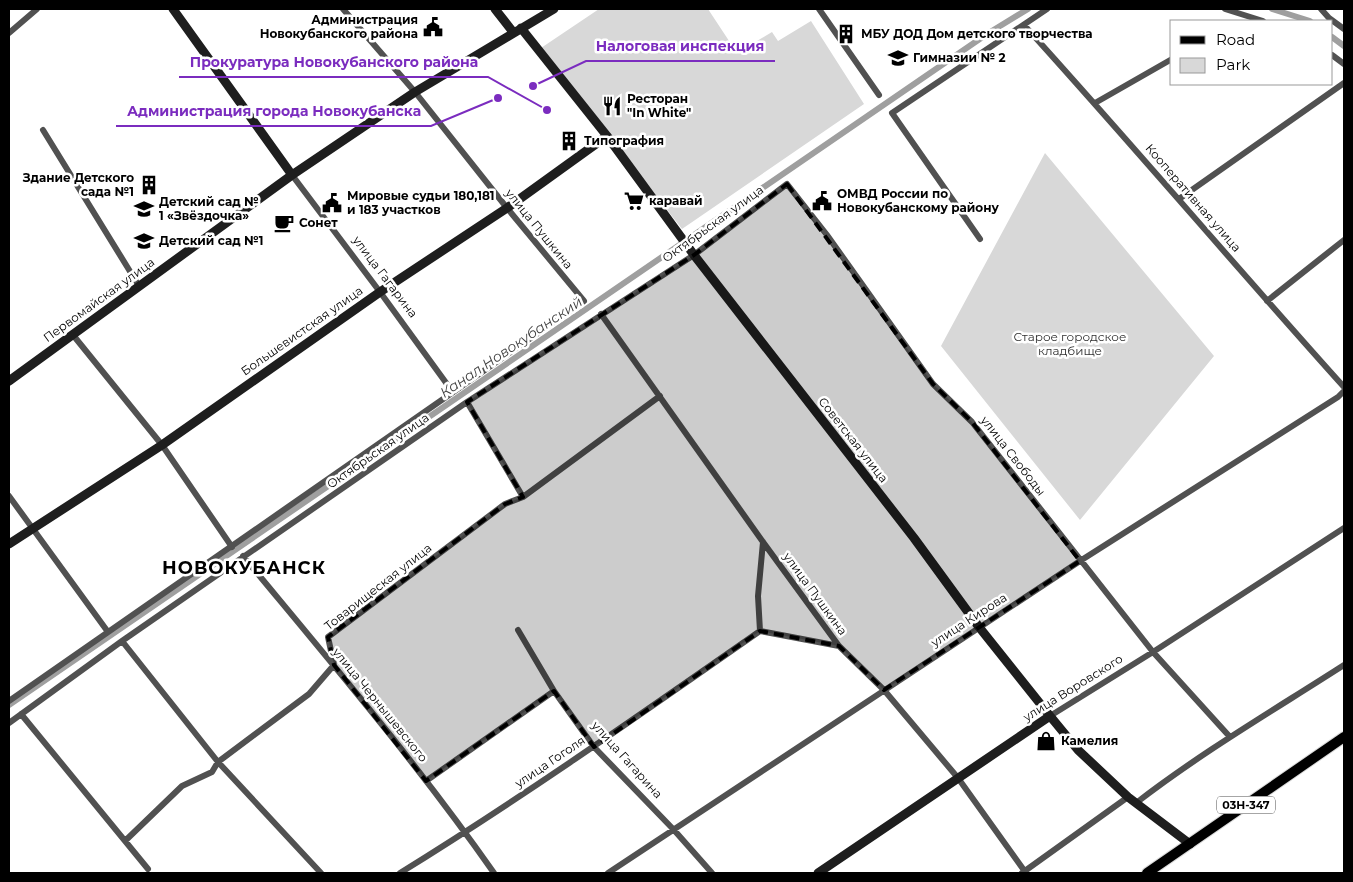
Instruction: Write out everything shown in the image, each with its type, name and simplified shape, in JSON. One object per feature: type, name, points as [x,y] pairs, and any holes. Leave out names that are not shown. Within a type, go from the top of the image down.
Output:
[{"type":"main road","name":"улица Гагарина","points":[[173,9],[292,175]]},
{"type":"main road","name":"Советская улица","points":[[495,9],[517,30],[607,136],[694,254],[914,538],[979,627],[1078,750],[1128,797],[1190,844]]},
{"type":"main road","name":"Первомайская улица","points":[[9,381],[292,175],[415,92],[554,9]]},
{"type":"main road","name":"Большевистская улица","points":[[9,544],[162,445],[380,292],[507,208],[607,136]]},
{"type":"main road","name":"улица Воровского","points":[[818,873],[1050,716]]},
{"type":"main road","name":"03Н-347","points":[[1147,873],[1344,736]]},
{"type":"street","points":[[9,33],[37,9]]},
{"type":"street","name":"улица Пушкина","points":[[343,9],[415,92],[584,301]]},
{"type":"street","points":[[819,9],[879,95]]},
{"type":"street","points":[[980,239],[892,114],[1048,9]]},
{"type":"street","points":[[1225,9],[1260,20]]},
{"type":"street","points":[[1321,9],[1332,20]]},
{"type":"street","points":[[1243,20],[1249,17]]},
{"type":"street","points":[[1333,21],[1344,29]]},
{"type":"street","name":"Кооперативная улица","points":[[1024,25],[1095,103],[1344,387]]},
{"type":"street","points":[[1333,56],[1344,64]]},
{"type":"street","points":[[1095,103],[1170,60]]},
{"type":"street","points":[[1179,199],[1344,83]]},
{"type":"street","points":[[43,130],[139,286]]},
{"type":"street","name":"улица Гагарина","points":[[292,175],[452,391]]},
{"type":"street","name":"Октябрьская улица","points":[[9,723],[122,641],[467,402],[694,254],[787,184]]},
{"type":"street","name":"улица Свободы","points":[[787,184],[827,235],[933,384],[972,422],[1153,652],[1230,737]]},
{"type":"street","points":[[1267,301],[1344,240]]},
{"type":"street","name":"Октябрьская улица","points":[[9,699],[232,547],[452,391],[584,301]]},
{"type":"street","name":"улица Пушкина","points":[[601,314],[839,646],[884,690],[958,778],[1024,872]]},
{"type":"street","points":[[73,335],[162,445],[232,547]]},
{"type":"street","name":"улица Кирова","points":[[608,873],[979,627],[1338,397],[1344,391]]},
{"type":"street","name":"Товарищеская улица","points":[[334,665],[328,638],[505,504],[523,497],[660,396]]},
{"type":"street","points":[[467,402],[523,497]]},
{"type":"street","points":[[9,496],[108,632]]},
{"type":"street","name":"улица Воровского","points":[[1050,716],[1153,652],[1344,528]]},
{"type":"street","points":[[763,542],[758,596],[760,631],[839,646]]},
{"type":"street","name":"улица Чернышевского","points":[[244,557],[334,665],[426,781],[466,832],[494,873]]},
{"type":"street","name":"улица Гагарина","points":[[518,630],[554,691],[594,746],[712,873]]},
{"type":"street","name":"улица Гоголя","points":[[400,873],[466,832],[594,746],[760,631]]},
{"type":"street","points":[[122,641],[218,762],[321,873]]},
{"type":"street","points":[[126,840],[182,786],[212,772],[218,762],[309,694],[334,665]]},
{"type":"street","points":[[1136,803],[1230,737],[1344,665]]},
{"type":"street","points":[[426,781],[554,691]]},
{"type":"street","points":[[21,714],[148,869]]},
{"type":"street","points":[[1024,872],[1128,797]]},
{"type":"highlighted area","points":[[787,184],[933,384],[972,422],[1080,561],[884,690],[839,646],[760,631],[594,747],[554,691],[426,781],[334,665],[328,637],[505,504],[523,497],[467,402],[694,255]]},
{"type":"green space","points":[[599,9],[708,9],[737,53],[772,32],[778,41],[811,21],[864,104],[682,229],[541,48]]},
{"type":"green space","name":"Старое городское кладбище","points":[[1045,153],[1214,356],[1080,520],[941,346]]},
{"type":"waterway","name":"Канал Новокубанский","points":[[9,705],[987,34],[1028,9]]},
{"type":"waterway","name":"Канал Новокубанский","points":[[1272,9],[1307,20]]},
{"type":"waterway","name":"Канал Новокубанский","points":[[1333,38],[1344,46]]},
{"type":"place","name":"Администрация Новокубанского района","points":[[433,27]]},
{"type":"place","name":"МБУ ДОД Дом детского творчества","points":[[846,34]]},
{"type":"place","name":"Гимназии № 2","points":[[898,58]]},
{"type":"place","name":"Налоговая инспекция","points":[[533,86]]},
{"type":"place","name":"Администрация города Новокубанска","points":[[498,98]]},
{"type":"place","name":"Ресторан \"In White\"","points":[[612,106]]},
{"type":"place","name":"Прокуратура Новокубанского района","points":[[547,110]]},
{"type":"place","name":"Типография","points":[[569,141]]},
{"type":"place","name":"Здание Детского сада №1","points":[[149,185]]},
{"type":"place","name":"каравай","points":[[634,201]]},
{"type":"place","name":"ОМВД России по Новокубанскому району","points":[[822,201]]},
{"type":"place","name":"Мировые судьи 180,181 и 183 участков","points":[[332,203]]},
{"type":"place","name":"Детский сад № 1 «Звёздочка»","points":[[144,209]]},
{"type":"place","name":"Сонет","points":[[284,223]]},
{"type":"place","name":"Детский сад №1","points":[[144,241]]},
{"type":"place","name":"Камелия","points":[[1046,741]]},
{"type":"district","name":"НОВОКУБАНСК","points":[[244,568]]}]
